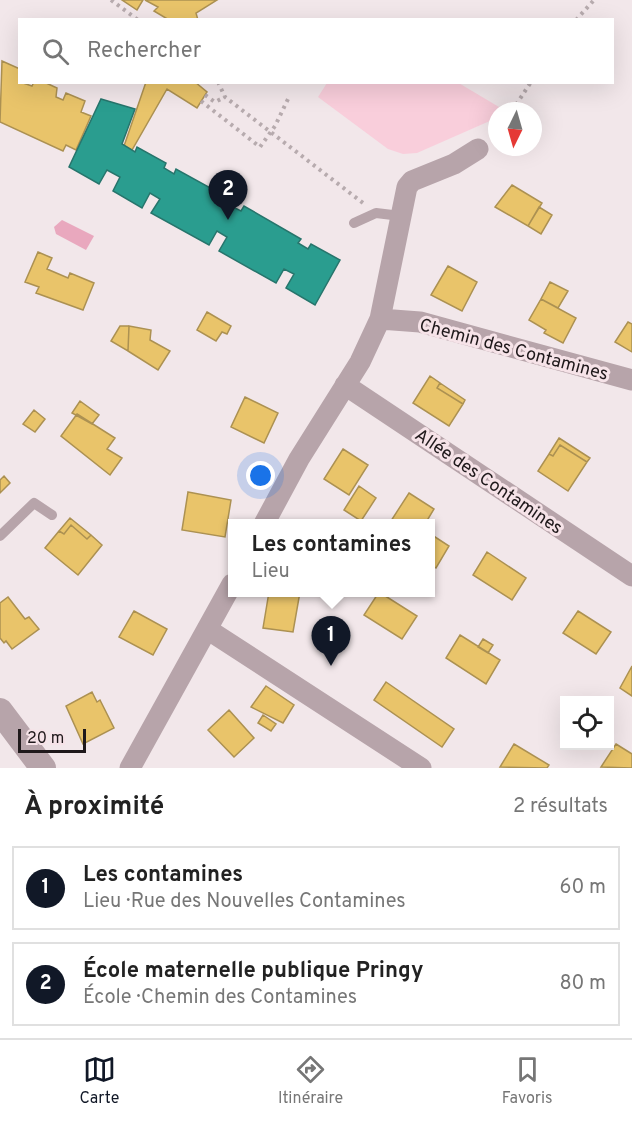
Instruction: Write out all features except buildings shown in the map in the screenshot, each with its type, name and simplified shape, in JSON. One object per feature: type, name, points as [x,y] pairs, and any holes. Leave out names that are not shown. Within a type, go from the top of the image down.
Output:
[{"type":"street","points":[[267,519],[299,459],[370,343],[380,319],[405,192],[412,181],[454,164],[478,149]]},
{"type":"street","name":"Chemin des Contamines","points":[[380,319],[420,322],[632,380]]},
{"type":"street","name":"Allée des Contamines","points":[[345,385],[632,576]]},
{"type":"street","points":[[130,768],[228,591]]},
{"type":"street","points":[[207,629],[421,768]]},
{"type":"street","points":[[0,711],[43,768]]},
{"type":"lane","points":[[354,223],[362,217],[376,213],[401,216]]},
{"type":"lane","points":[[0,536],[34,503],[52,515]]},
{"type":"path","points":[[111,0],[135,18]]},
{"type":"path","points":[[578,18],[594,0]]},
{"type":"path","points":[[219,84],[225,97],[376,213]]},
{"type":"path","points":[[518,102],[530,84]]},
{"type":"path","points":[[205,96],[215,102],[225,97]]},
{"type":"path","points":[[201,101],[260,147],[271,133],[288,99]]},
{"type":"shaded area","points":[[326,84],[460,84],[491,102],[488,102],[488,122],[417,153],[403,154],[388,149],[318,97]]},
{"type":"shaded area","points":[[62,220],[94,236],[86,250],[56,234],[54,227]]},
{"type":"place","name":"École maternelle publique Pringy","points":[[228,220]]},
{"type":"place","name":"Les contamines","points":[[331,666]]}]
